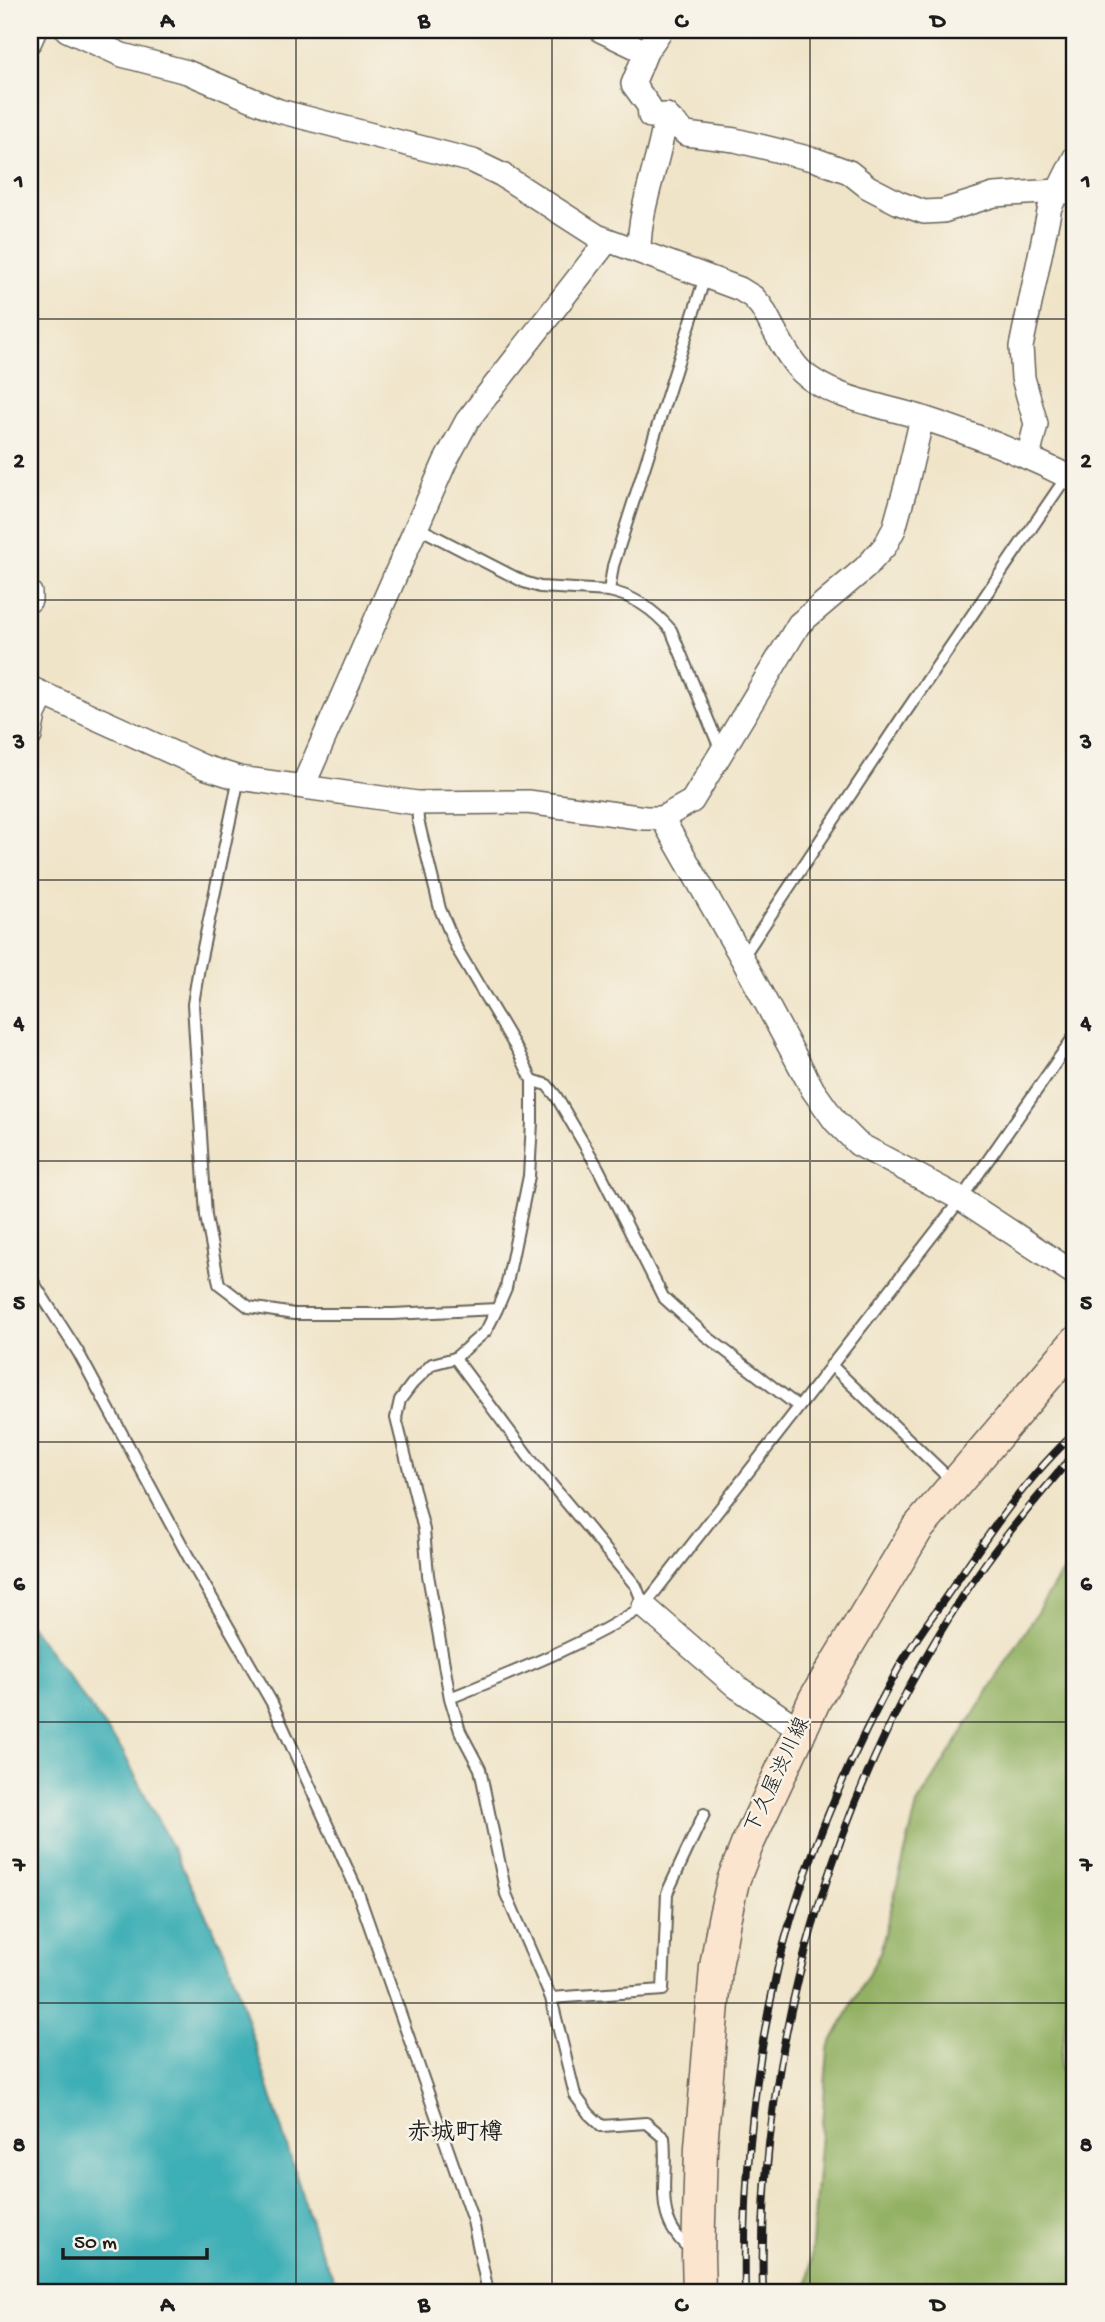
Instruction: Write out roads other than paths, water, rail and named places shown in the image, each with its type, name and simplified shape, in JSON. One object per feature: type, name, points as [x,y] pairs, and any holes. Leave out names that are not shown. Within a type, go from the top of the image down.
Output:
[{"type":"main road","name":"下久屋渋川線","points":[[699,2292],[701,2147],[716,1967],[733,1881],[747,1845],[815,1699],[918,1529],[1075,1343]]},
{"type":"street","points":[[30,41],[35,30]]},
{"type":"street","points":[[67,30],[122,55],[187,72],[279,111],[473,161],[502,175],[607,241],[740,289],[753,297],[800,370],[816,381],[837,392],[922,418],[1028,458],[1071,478]]},
{"type":"street","points":[[600,30],[646,52]]},
{"type":"street","points":[[661,30],[646,52],[634,84],[649,106],[650,116],[666,115],[686,134],[735,140],[816,160],[849,172],[868,187],[924,212],[943,211],[994,195],[1066,192]]},
{"type":"street","points":[[639,251],[639,228],[662,143],[666,115]]},
{"type":"street","points":[[1028,458],[1036,424],[1023,378],[1021,347],[1050,207],[1066,192],[1075,157]]},
{"type":"street","points":[[303,786],[444,462],[467,421],[607,241]]},
{"type":"street","points":[[30,736],[36,691],[204,767],[239,778],[416,803],[528,802],[662,818],[691,801],[799,624],[865,568],[885,546],[894,529],[922,418]]},
{"type":"street","points":[[30,593],[30,600]]},
{"type":"street","points":[[662,818],[813,1090],[835,1121],[858,1144],[961,1199],[1075,1274]]},
{"type":"street","points":[[644,1606],[737,1687],[800,1730]]},
{"type":"lane","points":[[609,591],[613,566],[705,277]]},
{"type":"lane","points":[[742,958],[897,724],[1071,478]]},
{"type":"lane","points":[[417,527],[524,582],[540,587],[627,594],[647,607],[671,631],[720,751]]},
{"type":"lane","points":[[239,778],[193,1004],[206,1216],[219,1284],[249,1307],[294,1314],[393,1314],[497,1309]]},
{"type":"lane","points":[[416,803],[440,909],[457,949],[519,1053],[532,1080],[529,1176],[506,1288],[486,1331],[455,1358],[432,1364],[400,1400],[396,1418],[424,1530],[428,1575],[450,1698],[460,1731],[480,1769],[506,1894],[551,1998],[575,2095],[602,2126],[646,2123],[664,2138],[666,2154],[663,2191],[669,2222],[680,2241],[698,2256]]},
{"type":"lane","points":[[450,1698],[541,1661],[616,1625],[644,1606],[961,1199],[1075,1035]]},
{"type":"lane","points":[[532,1080],[547,1085],[556,1096],[598,1168],[663,1297],[706,1336],[799,1407]]},
{"type":"lane","points":[[30,1276],[78,1352],[188,1558],[272,1703],[358,1890],[473,2221],[488,2292]]},
{"type":"lane","points":[[455,1358],[531,1460],[636,1586],[644,1606]]},
{"type":"lane","points":[[831,1365],[955,1484]]},
{"type":"lane","points":[[551,1998],[663,1990],[667,1893],[704,1814]]},
{"type":"water","points":[[30,1625],[123,1752],[227,1956],[318,2245],[338,2287],[345,2292],[30,2292]]},
{"type":"railway","points":[[745,2292],[748,2170],[762,2047],[788,1928],[828,1814],[861,1740],[911,1648],[1010,1505],[1041,1467],[1075,1433]]},
{"type":"railway","points":[[763,2292],[765,2198],[774,2102],[792,2006],[817,1911],[849,1818],[888,1728],[934,1643],[985,1564],[1075,1453]]},
{"type":"district","name":"赤城町樽","points":[[455,2134]]}]
